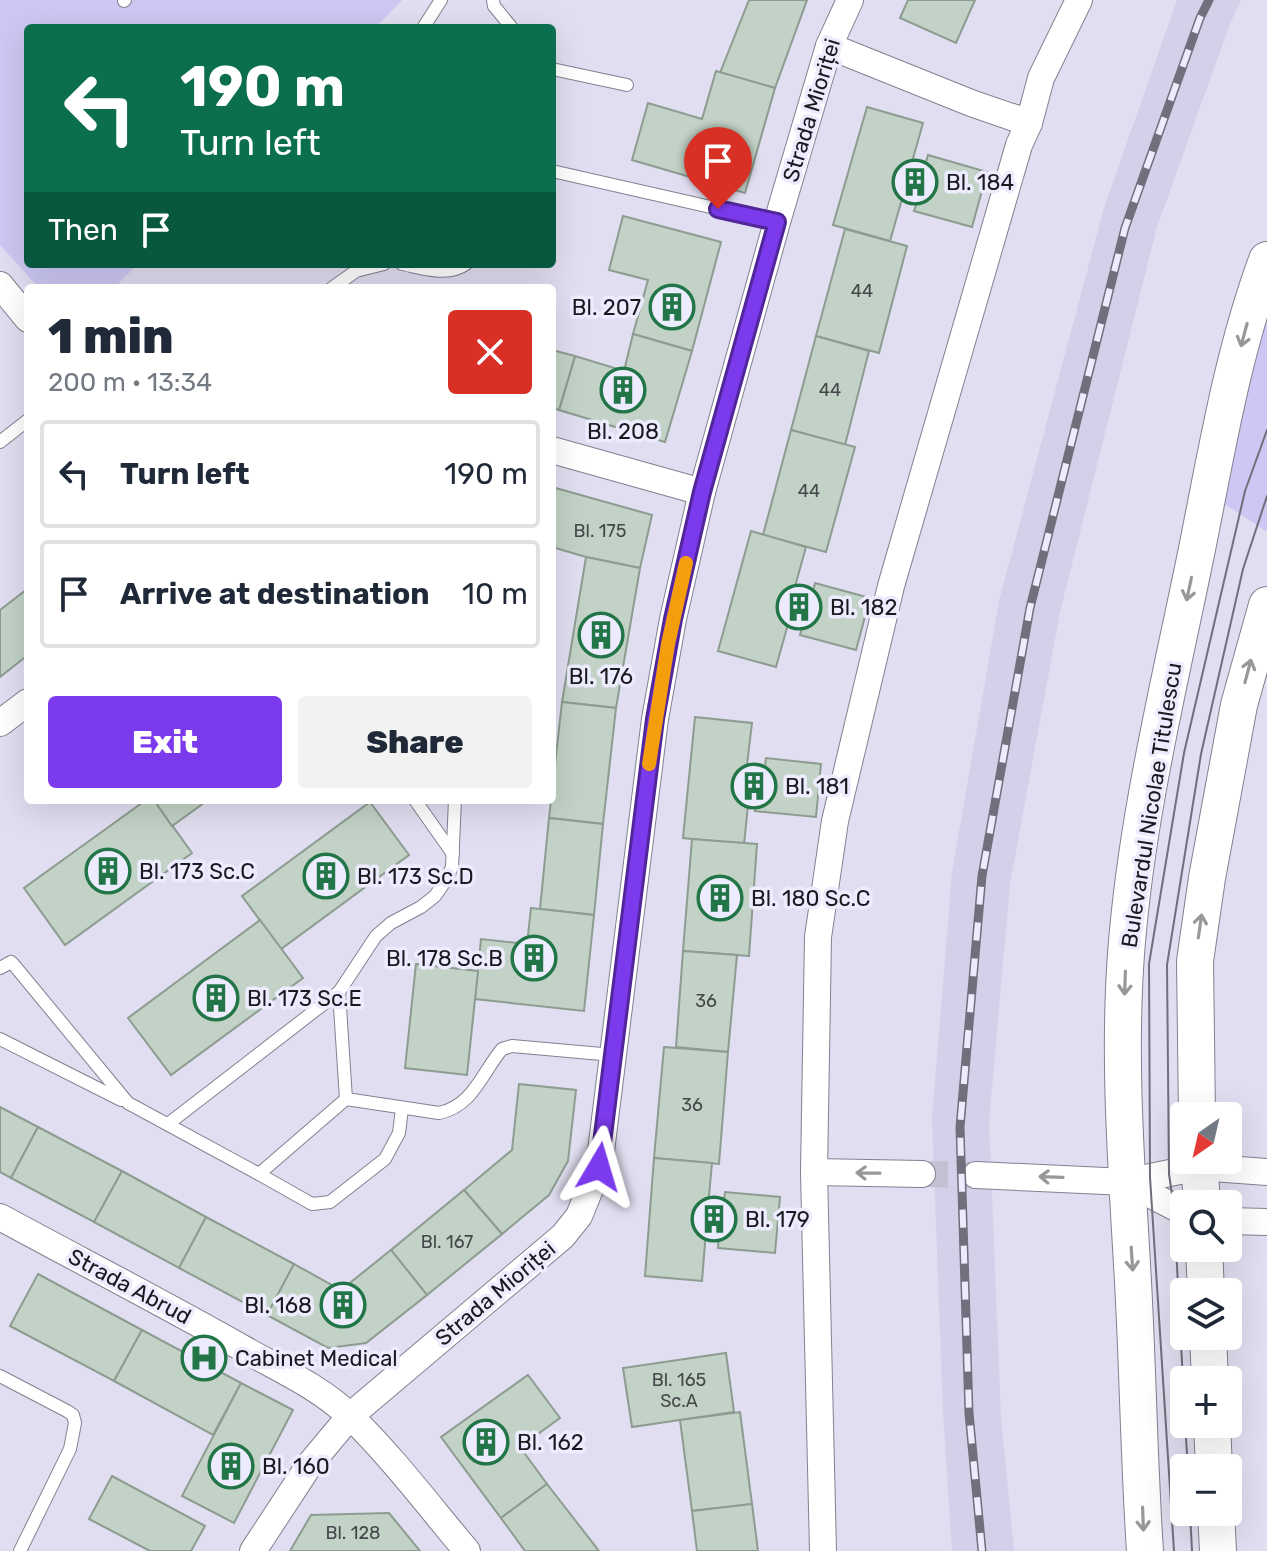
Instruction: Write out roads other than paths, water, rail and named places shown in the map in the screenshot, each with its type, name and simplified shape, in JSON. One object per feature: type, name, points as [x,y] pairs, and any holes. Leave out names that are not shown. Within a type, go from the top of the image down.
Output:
[{"type":"main road","name":"Bulevardul Nicolae Titulescu","points":[[1145,1551],[1126,1182],[1123,1048],[1126,955],[1133,889],[1157,741],[1234,371],[1255,291],[1267,260]]},
{"type":"main road","points":[[1197,1102],[1195,961],[1239,705],[1267,605]]},
{"type":"main road","points":[[1217,1526],[1218,1551]]},
{"type":"street","name":"Strada Mioriței","points":[[253,1551],[310,1464],[350,1416],[551,1249],[579,1216],[599,1167],[655,719],[673,619],[702,492],[777,222],[829,46],[850,0]]},
{"type":"street","points":[[823,1551],[814,1172],[818,937],[835,821],[891,586],[1019,145],[1029,123],[1041,78],[1079,0]]},
{"type":"street","points":[[829,46],[1029,123]]},
{"type":"street","points":[[0,285],[24,314]]},
{"type":"street","points":[[556,451],[702,492]]},
{"type":"street","points":[[0,723],[24,705]]},
{"type":"street","points":[[1242,1169],[1267,1172]]},
{"type":"street","points":[[976,1175],[1126,1182],[1170,1171]]},
{"type":"street","points":[[814,1172],[922,1174]]},
{"type":"street","points":[[1126,1182],[1170,1205]]},
{"type":"street","name":"Strada Abrud","points":[[0,1217],[300,1380],[350,1416],[467,1551]]},
{"type":"street","points":[[1242,1221],[1267,1222]]},
{"type":"lane","points":[[426,24],[441,0]]},
{"type":"lane","points":[[493,0],[494,6],[509,24]]},
{"type":"lane","points":[[556,70],[627,85]]},
{"type":"lane","points":[[556,172],[777,222]]},
{"type":"lane","points":[[337,284],[356,271],[368,268]]},
{"type":"lane","points":[[424,268],[440,271],[460,268]]},
{"type":"lane","points":[[0,442],[24,423]]},
{"type":"lane","points":[[417,804],[452,860]]},
{"type":"lane","points":[[168,1124],[339,992],[376,936],[435,896],[446,880],[452,860],[455,804]]},
{"type":"lane","points":[[0,968],[11,962],[14,965],[128,1103]]},
{"type":"lane","points":[[339,992],[346,1099]]},
{"type":"lane","points":[[0,1039],[168,1124],[312,1204],[330,1202],[385,1159],[399,1133],[402,1109]]},
{"type":"lane","points":[[346,1099],[439,1113],[454,1110],[466,1100],[502,1049],[512,1046],[613,1055]]},
{"type":"lane","points":[[259,1174],[346,1099]]},
{"type":"lane","points":[[0,1376],[67,1411],[73,1415],[75,1423],[70,1449],[20,1551]]},
{"type":"tunnel","points":[[922,1174],[976,1175]]},
{"type":"tram line","points":[[1174,1551],[1150,1177],[1149,964],[1184,753],[1245,491],[1267,430]]},
{"type":"tram line","points":[[1182,1366],[1174,1208],[1169,1174],[1167,965],[1201,754],[1243,569],[1267,496]]},
{"type":"tram line","points":[[1186,1438],[1187,1454]]},
{"type":"tram line","points":[[1191,1526],[1192,1551]]},
{"type":"railway","points":[[982,1551],[969,1413],[960,1127],[982,876],[1030,608],[1125,228],[1209,0]]},
{"type":"place","name":"Bl. 184","points":[[915,182]]},
{"type":"place","name":"Bl. 207","points":[[672,307]]},
{"type":"place","name":"Bl. 208","points":[[623,390]]},
{"type":"place","name":"Bl. 182","points":[[799,607]]},
{"type":"place","name":"Bl. 176","points":[[601,635]]},
{"type":"place","name":"Bl. 181","points":[[754,786]]},
{"type":"place","name":"Bl. 173 Sc.C","points":[[108,871]]},
{"type":"place","name":"Bl. 173 Sc.D","points":[[326,876]]},
{"type":"place","name":"Bl. 180 Sc.C","points":[[720,898]]},
{"type":"place","name":"Bl. 178 Sc.B","points":[[534,958]]},
{"type":"place","name":"Bl. 173 Sc.E","points":[[216,998]]},
{"type":"place","name":"Bl. 179","points":[[714,1219]]},
{"type":"place","name":"Bl. 168","points":[[343,1305]]},
{"type":"place","name":"Cabinet Medical","points":[[204,1358]]},
{"type":"place","name":"Bl. 162","points":[[486,1442]]},
{"type":"place","name":"Bl. 160","points":[[231,1466]]}]
